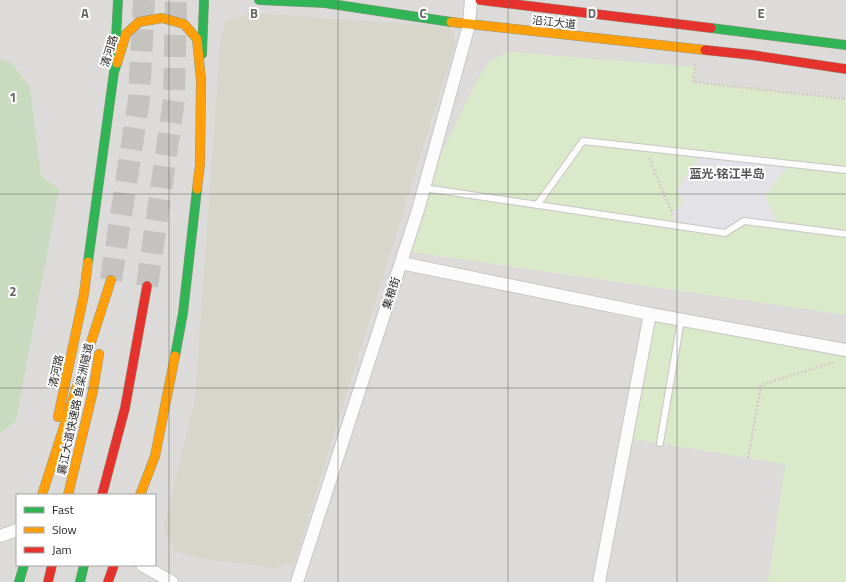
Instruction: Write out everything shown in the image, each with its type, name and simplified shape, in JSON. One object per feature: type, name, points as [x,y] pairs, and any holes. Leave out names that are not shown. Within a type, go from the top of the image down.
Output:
[{"type":"main road","points":[[114,72],[118,0]]},
{"type":"main road","points":[[201,80],[204,0]]},
{"type":"main road","name":"沿江大道","points":[[259,0],[325,3],[470,25],[752,55],[846,69]]},
{"type":"main road","name":"沿江大道","points":[[480,0],[846,45]]},
{"type":"main road","name":"清河路","points":[[42,494],[84,294],[114,72],[126,34],[139,22],[162,18],[184,24],[197,39],[201,80],[200,164],[184,313],[155,456],[140,494]]},
{"type":"main road","name":"襄江大道快速路 鱼梁洲隧道","points":[[42,494],[111,280],[93,391],[68,494]]},
{"type":"main road","points":[[102,494],[125,408],[146,286]]},
{"type":"main road","points":[[19,582],[24,566]]},
{"type":"main road","points":[[48,582],[52,566]]},
{"type":"main road","points":[[80,582],[84,566]]},
{"type":"main road","points":[[108,582],[114,566]]},
{"type":"street","name":"集粮街","points":[[297,582],[424,188],[470,25],[471,0]]},
{"type":"street","points":[[401,263],[650,314],[846,350]]},
{"type":"street","points":[[599,582],[650,314]]},
{"type":"street","points":[[0,536],[16,530]]},
{"type":"street","points":[[144,566],[172,582]]},
{"type":"lane","points":[[537,205],[582,140],[846,170]]},
{"type":"lane","points":[[424,188],[725,233],[744,222],[846,234]]},
{"type":"lane","points":[[660,443],[681,320]]},
{"type":"path","points":[[696,49],[694,82],[846,99]]},
{"type":"path","points":[[645,148],[676,226]]},
{"type":"path","points":[[748,458],[761,384],[832,362],[839,363]]},
{"type":"shaded area","points":[[0,0],[846,0],[846,582],[0,582]]},
{"type":"shaded area","points":[[250,13],[451,27],[456,41],[294,563],[274,568],[194,557],[174,550],[164,527],[195,399],[220,46],[225,22]]},
{"type":"shaded area","points":[[701,154],[790,164],[765,196],[779,226],[744,221],[725,233],[676,226],[671,212],[684,203],[676,190]]},
{"type":"green space","points":[[509,52],[695,67],[694,82],[846,99],[846,315],[405,251],[424,188],[478,78],[491,60]]},
{"type":"green space","points":[[0,60],[11,62],[30,88],[41,176],[59,189],[16,421],[0,433]]},
{"type":"green space","points":[[650,314],[846,350],[846,582],[768,582],[785,464],[627,438]]},
{"type":"tunnel","points":[[111,280],[139,99],[144,0]]},
{"type":"tunnel","points":[[147,286],[174,100],[176,0]]},
{"type":"traffic: fast","points":[[115,58],[118,0]]},
{"type":"traffic: fast","points":[[202,54],[204,0]]},
{"type":"traffic: fast","points":[[259,0],[325,3],[451,22]]},
{"type":"traffic: fast","points":[[711,28],[846,45]]},
{"type":"traffic: fast","points":[[88,262],[114,72],[117,63]]},
{"type":"traffic: fast","points":[[175,356],[183,313],[197,189]]},
{"type":"traffic: fast","points":[[19,582],[24,566]]},
{"type":"traffic: fast","points":[[80,582],[84,566]]},
{"type":"traffic: slow","points":[[117,63],[126,34],[139,22],[162,18],[184,24],[197,39],[201,80],[200,164],[197,189]]},
{"type":"traffic: slow","points":[[451,22],[705,50]]},
{"type":"traffic: slow","points":[[58,417],[84,294],[88,262]]},
{"type":"traffic: slow","points":[[42,494],[111,280]]},
{"type":"traffic: slow","points":[[68,494],[93,391],[99,354]]},
{"type":"traffic: slow","points":[[140,494],[155,456],[175,356]]},
{"type":"traffic: jam","points":[[480,0],[711,28]]},
{"type":"traffic: jam","points":[[705,50],[752,55],[846,69]]},
{"type":"traffic: jam","points":[[102,494],[125,408],[147,286]]},
{"type":"traffic: jam","points":[[48,582],[52,566]]},
{"type":"traffic: jam","points":[[108,582],[114,566]]},
{"type":"district","name":"蓝光·铭江半岛","points":[[727,173]]}]
